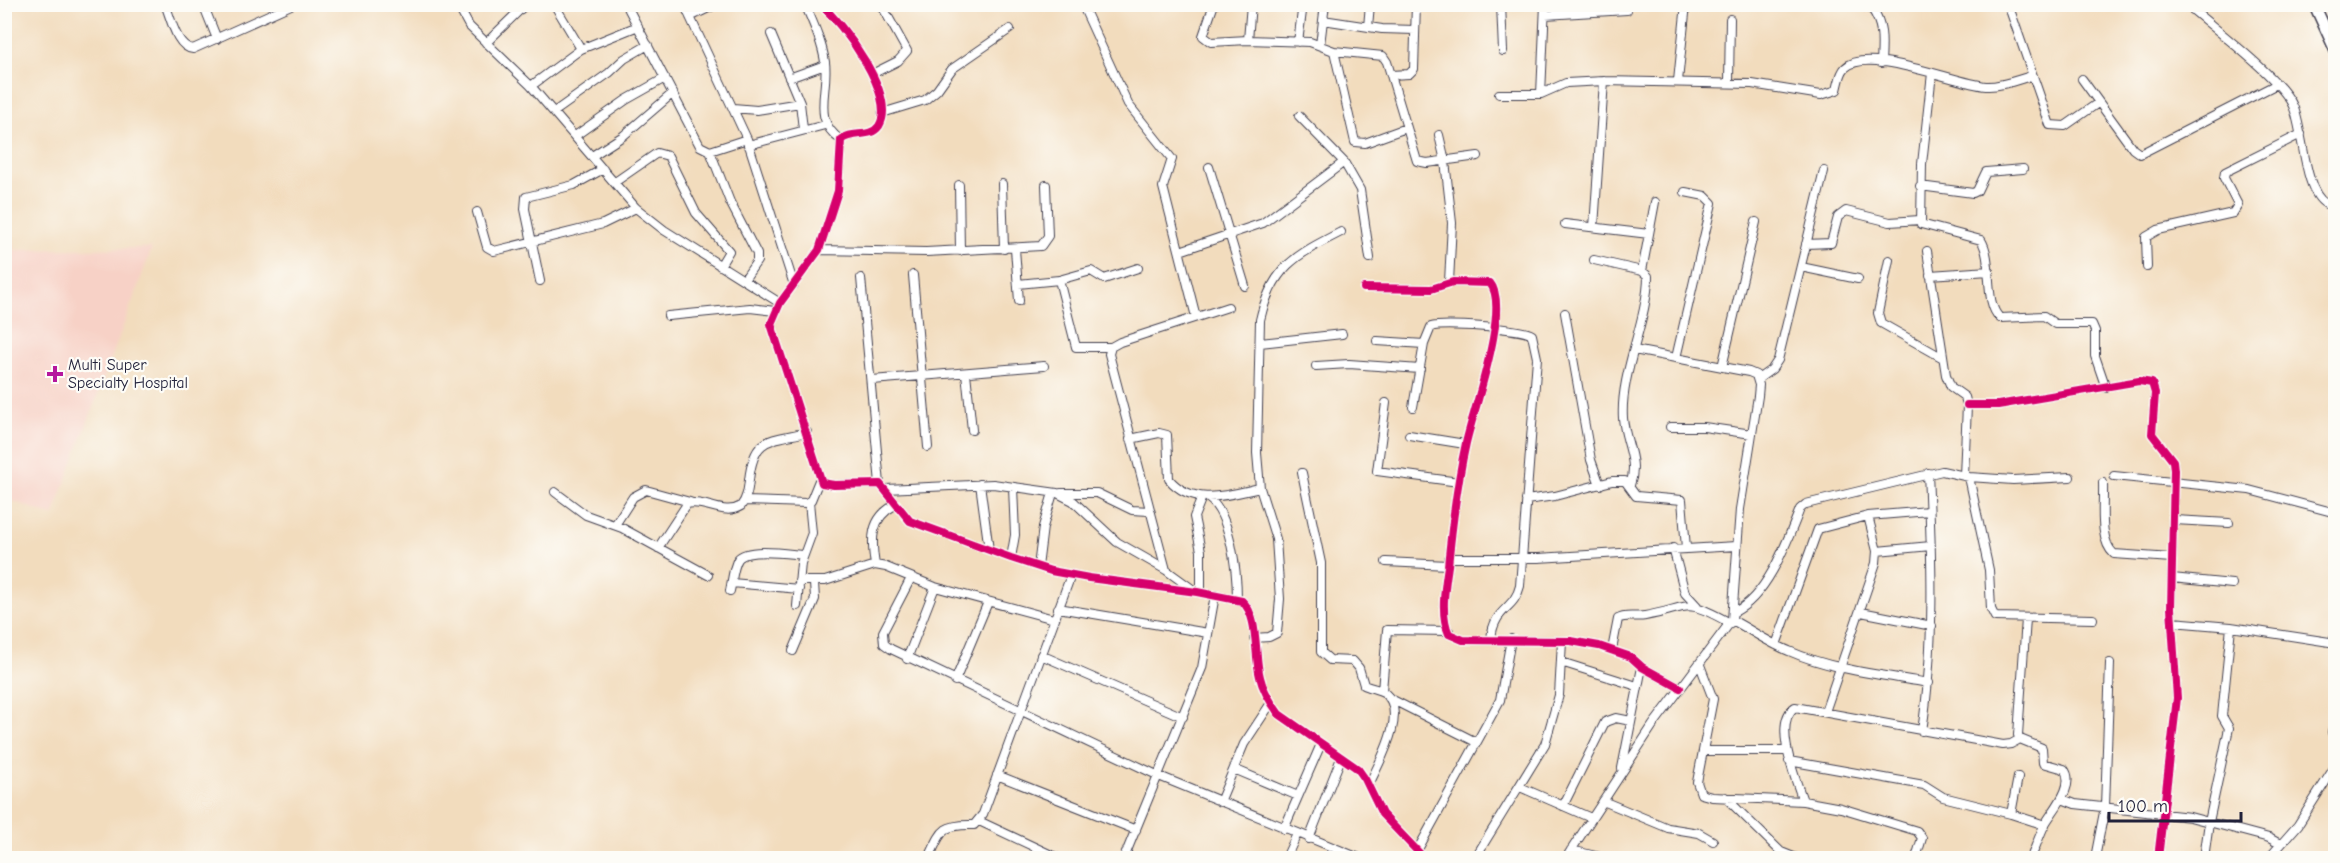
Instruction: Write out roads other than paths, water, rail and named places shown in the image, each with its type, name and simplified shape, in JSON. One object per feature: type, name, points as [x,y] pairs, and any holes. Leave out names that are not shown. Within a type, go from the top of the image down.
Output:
[{"type":"street","points":[[165,4],[181,42],[186,48],[193,49],[293,4]]},
{"type":"street","points":[[214,4],[204,7],[217,39]]},
{"type":"street","points":[[457,4],[469,26],[531,86],[636,208],[655,224],[744,280],[777,307]]},
{"type":"street","points":[[486,43],[526,4]]},
{"type":"street","points":[[554,4],[581,49]]},
{"type":"street","points":[[626,4],[700,146],[710,151],[825,124]]},
{"type":"street","points":[[684,4],[747,142],[794,285]]},
{"type":"street","points":[[690,18],[717,4]]},
{"type":"street","points":[[805,4],[820,43],[825,65],[822,108],[825,124],[841,140],[838,191],[819,250],[777,307],[772,331],[807,432],[820,478],[827,485],[980,484],[1055,493],[1077,491],[1097,493],[1132,510],[1149,511]]},
{"type":"street","points":[[820,4],[843,28],[872,74],[882,113],[880,123],[871,132],[848,135],[841,140]]},
{"type":"street","points":[[872,74],[898,61],[907,51],[881,4]]},
{"type":"street","points":[[1082,4],[1128,104],[1172,159],[1163,187],[1196,317]]},
{"type":"street","points":[[1214,4],[1204,30],[1206,40],[1211,42],[1248,40],[1298,42],[1320,45],[1334,51],[1380,55],[1387,62],[1417,161],[1427,163],[1478,156]]},
{"type":"street","points":[[1248,40],[1251,4]]},
{"type":"street","points":[[1298,42],[1303,4]]},
{"type":"street","points":[[1320,45],[1325,4]]},
{"type":"street","points":[[1368,27],[1370,4]]},
{"type":"street","points":[[1391,75],[1409,74],[1414,69],[1416,4]]},
{"type":"street","points":[[1501,4],[1503,51]]},
{"type":"street","points":[[1541,94],[1545,4]]},
{"type":"street","points":[[1677,81],[1686,4]]},
{"type":"street","points":[[1853,4],[1872,9],[1878,18],[1882,36],[1881,63]]},
{"type":"street","points":[[2008,4],[2050,126],[2065,126],[2098,102]]},
{"type":"street","points":[[2186,4],[2277,84],[2293,104],[2318,196],[2326,204],[2336,204]]},
{"type":"street","points":[[2316,5],[2336,52]]},
{"type":"street","points":[[1545,15],[1627,10]]},
{"type":"street","points":[[1729,82],[1730,19]]},
{"type":"street","points":[[1323,20],[1368,27],[1415,30]]},
{"type":"street","points":[[531,86],[581,49],[638,26]]},
{"type":"street","points":[[882,113],[925,100],[937,90],[952,69],[1010,28]]},
{"type":"street","points":[[771,34],[800,103],[804,129]]},
{"type":"street","points":[[554,112],[633,53],[648,45]]},
{"type":"street","points":[[1334,51],[1355,142],[1365,143],[1406,128]]},
{"type":"street","points":[[1499,94],[1541,94],[1566,83],[1677,81],[1729,82],[1830,94],[1838,90],[1843,70],[1848,65],[1856,63],[1881,63],[1989,87],[2031,76]]},
{"type":"street","points":[[789,78],[825,65]]},
{"type":"street","points":[[1932,73],[1920,186],[1920,220],[1927,227],[1969,234],[1982,240],[1994,308],[2000,318],[2044,316],[2055,324],[2092,324],[2095,331],[2095,356],[2106,387]]},
{"type":"street","points":[[575,136],[626,100],[665,78]]},
{"type":"street","points":[[2082,79],[2133,149],[2140,154],[2277,84]]},
{"type":"street","points":[[1594,227],[1604,81]]},
{"type":"street","points":[[592,156],[623,136],[673,93]]},
{"type":"street","points":[[733,108],[757,110],[800,103]]},
{"type":"street","points":[[1299,116],[1344,162],[1363,199],[1370,258]]},
{"type":"street","points":[[2147,267],[2146,237],[2158,230],[2233,213],[2238,205],[2224,178],[2225,172],[2301,134]]},
{"type":"street","points":[[1438,135],[1445,160],[1452,223],[1449,282]]},
{"type":"street","points":[[710,151],[730,202],[757,254],[757,261],[744,280]]},
{"type":"street","points":[[615,182],[657,153],[668,156],[696,213],[729,251],[720,266]]},
{"type":"street","points":[[1180,251],[1250,229],[1279,213],[1344,162]]},
{"type":"street","points":[[1209,167],[1245,286]]},
{"type":"street","points":[[1920,186],[1974,193],[1986,172],[2023,169]]},
{"type":"street","points":[[540,281],[525,209],[526,197],[574,185],[603,170]]},
{"type":"street","points":[[1732,618],[1736,546],[1758,379],[1772,369],[1778,360],[1824,171]]},
{"type":"street","points":[[1002,184],[1004,249]]},
{"type":"street","points":[[958,185],[960,251]]},
{"type":"street","points":[[819,250],[960,251],[1037,247],[1047,241],[1046,185]]},
{"type":"street","points":[[1676,358],[1712,203],[1705,196],[1684,192]]},
{"type":"street","points":[[1630,485],[1635,470],[1623,418],[1648,280],[1642,270],[1655,202]]},
{"type":"street","points":[[477,212],[490,250],[500,250],[603,224],[636,208]]},
{"type":"street","points":[[1806,244],[1831,243],[1838,217],[1846,211],[1890,222],[1920,220]]},
{"type":"street","points":[[1722,367],[1756,222]]},
{"type":"street","points":[[1565,224],[1649,234]]},
{"type":"street","points":[[1254,638],[1272,636],[1279,625],[1276,539],[1260,488],[1257,453],[1260,320],[1264,299],[1282,268],[1293,258],[1341,232]]},
{"type":"street","points":[[1015,249],[1019,301]]},
{"type":"street","points":[[1927,251],[1948,381],[1956,392],[1965,397],[1967,405],[1967,476],[1989,570],[1992,614],[2000,619],[2093,619]]},
{"type":"street","points":[[1594,260],[1642,270]]},
{"type":"street","points":[[1889,260],[1878,313],[1881,323],[1943,358]]},
{"type":"street","points":[[1801,267],[1858,279]]},
{"type":"street","points":[[1018,284],[1059,280],[1091,271],[1104,279],[1138,268]]},
{"type":"street","points":[[1930,275],[1989,271]]},
{"type":"street","points":[[913,275],[928,447]]},
{"type":"street","points":[[861,278],[883,486],[910,521],[1038,567],[1071,575],[1237,599],[1248,606],[1251,612],[1260,678],[1271,703],[1279,714],[1358,770],[1369,785],[1382,814],[1424,858]]},
{"type":"street","points":[[1059,280],[1076,346],[1111,347],[1120,342],[1228,307]]},
{"type":"street","points":[[1364,288],[1431,290],[1449,282],[1484,281],[1493,285],[1496,297],[1495,329],[1465,444],[1459,482],[1448,562],[1445,618],[1449,631],[1456,638],[1562,641],[1612,650],[1631,657],[1642,667],[1680,688]]},
{"type":"street","points":[[668,316],[777,307]]},
{"type":"street","points":[[1565,313],[1591,460],[1600,485]]},
{"type":"street","points":[[1413,407],[1427,332],[1438,325],[1527,331],[1535,342],[1535,392],[1518,592],[1494,621],[1491,639]]},
{"type":"street","points":[[1260,343],[1341,334]]},
{"type":"street","points":[[1377,341],[1424,344]]},
{"type":"street","points":[[1111,347],[1110,362],[1166,570]]},
{"type":"street","points":[[1634,350],[1749,372],[1758,379]]},
{"type":"street","points":[[1316,366],[1349,364],[1420,369]]},
{"type":"street","points":[[872,380],[1044,366]]},
{"type":"street","points":[[966,373],[972,430]]},
{"type":"street","points":[[1967,405],[1998,405],[2147,380],[2152,383],[2155,393],[2152,434],[2173,461],[2172,622],[2177,698],[2158,858]]},
{"type":"street","points":[[1386,403],[1377,471],[1459,482]]},
{"type":"street","points":[[1670,427],[1704,427],[1752,434]]},
{"type":"street","points":[[615,525],[633,497],[646,490],[690,502],[729,510],[736,509],[745,501],[751,461],[757,448],[772,441],[807,432]]},
{"type":"street","points":[[1130,439],[1160,433],[1167,435],[1169,480],[1205,498],[1220,511],[1235,560],[1237,599]]},
{"type":"street","points":[[1409,435],[1465,444]]},
{"type":"street","points":[[1604,858],[1569,854],[1680,688],[1700,665],[1732,618],[1748,606],[1762,590],[1802,506],[1942,471],[1967,476],[2013,480],[2070,477]]},
{"type":"street","points":[[1302,472],[1321,563],[1321,652],[1330,660],[1353,661],[1359,668],[1364,685],[1382,691],[1389,698],[1402,702],[1476,742]]},
{"type":"street","points":[[1922,731],[1929,683],[1932,626],[1928,473]]},
{"type":"street","points":[[2114,476],[2267,493],[2336,513]]},
{"type":"street","points":[[797,606],[803,555],[812,533],[809,502],[820,478]]},
{"type":"street","points":[[1526,500],[1555,496],[1618,481],[1630,485],[1636,496],[1682,500],[1686,548]]},
{"type":"street","points":[[2103,483],[2105,536],[2109,549],[2114,554],[2172,558]]},
{"type":"street","points":[[980,484],[990,550]]},
{"type":"street","points":[[1011,558],[1015,535],[1013,487]]},
{"type":"street","points":[[1199,593],[1201,551],[1194,517],[1205,498],[1260,488]]},
{"type":"street","points":[[555,492],[586,515],[615,525],[708,575]]},
{"type":"street","points":[[1055,493],[1073,501],[1117,542],[1166,570],[1199,593]]},
{"type":"street","points":[[1038,567],[1043,527],[1055,493]]},
{"type":"street","points":[[745,501],[809,502]]},
{"type":"street","points":[[658,548],[682,508],[690,502]]},
{"type":"street","points":[[874,565],[873,531],[882,514],[896,505]]},
{"type":"street","points":[[1776,645],[1807,563],[1814,534],[1830,524],[1868,516],[1929,511]]},
{"type":"street","points":[[1825,712],[1875,571],[1877,550],[1868,516]]},
{"type":"street","points":[[2174,520],[2229,523]]},
{"type":"street","points":[[1386,562],[1448,562],[1736,546]]},
{"type":"street","points":[[1877,550],[1931,546]]},
{"type":"street","points":[[1672,548],[1685,593],[1697,606]]},
{"type":"street","points":[[803,555],[758,552],[743,555],[737,561],[731,587],[813,583],[874,565],[935,587],[1054,619]]},
{"type":"street","points":[[929,858],[944,830],[953,824],[974,825],[979,822],[1071,575]]},
{"type":"street","points":[[911,578],[883,632],[882,639],[891,649],[907,659],[1159,776],[1359,858]]},
{"type":"street","points":[[2172,578],[2232,584]]},
{"type":"street","points":[[793,651],[815,599],[813,583]]},
{"type":"street","points":[[907,659],[935,587]]},
{"type":"street","points":[[1124,858],[1202,668],[1215,595]]},
{"type":"street","points":[[955,681],[988,602]]},
{"type":"street","points":[[1612,650],[1618,619],[1621,617],[1644,617],[1684,606],[1697,606],[1732,618],[1776,645],[1805,657],[1842,667],[1929,683]]},
{"type":"street","points":[[1058,608],[1208,633]]},
{"type":"street","points":[[1861,612],[1932,626]]},
{"type":"street","points":[[2020,739],[2018,731],[2026,619]]},
{"type":"street","points":[[2172,622],[2231,627],[2334,643],[2336,631]]},
{"type":"street","points":[[2204,858],[2209,822],[2229,728],[2222,716],[2231,627]]},
{"type":"street","points":[[1382,691],[1387,630],[1449,631]]},
{"type":"street","points":[[1417,852],[1500,700],[1511,639]]},
{"type":"street","points":[[1475,858],[1545,744],[1558,695],[1562,641]]},
{"type":"street","points":[[1041,655],[1183,717]]},
{"type":"street","points":[[1561,662],[1637,686]]},
{"type":"street","points":[[2095,858],[2105,807],[2110,663]]},
{"type":"street","points":[[1700,665],[1713,699],[1697,789],[1705,796],[1803,801],[1841,808],[1917,831],[1922,838],[1916,858]]},
{"type":"street","points":[[1620,775],[1642,667]]},
{"type":"street","points":[[1369,785],[1391,737],[1394,719],[1389,698]]},
{"type":"street","points":[[1220,802],[1252,731],[1271,703]]},
{"type":"street","points":[[1803,801],[1787,751],[1787,725],[1790,710],[1801,706],[1922,731],[2003,744],[2011,744],[2020,739]]},
{"type":"street","points":[[2336,714],[2332,732],[2336,745]]},
{"type":"street","points":[[1563,806],[1605,722],[1616,718],[1631,721]]},
{"type":"street","points":[[2020,739],[2042,748],[2045,765],[2066,772],[2067,779],[2062,799],[2045,825],[2031,858]]},
{"type":"street","points":[[1284,829],[1321,744]]},
{"type":"street","points":[[1704,751],[1787,751]]},
{"type":"street","points":[[1309,839],[1341,758]]},
{"type":"street","points":[[1789,761],[1924,785],[1943,797],[2045,825]]},
{"type":"street","points":[[2269,858],[2298,825],[2336,765]]},
{"type":"street","points":[[1234,769],[1299,796]]},
{"type":"street","points":[[997,775],[1136,830]]},
{"type":"street","points":[[2011,814],[2018,777]]},
{"type":"street","points":[[1520,787],[1591,818]]},
{"type":"street","points":[[1725,797],[1780,855],[1796,858]]},
{"type":"street","points":[[2062,799],[2075,804],[2165,813],[2209,822],[2269,838],[2280,844]]},
{"type":"street","points":[[1603,801],[1668,828],[1700,833],[1713,841]]},
{"type":"street","points":[[979,822],[1058,858]]},
{"type":"street","points":[[1286,858],[1297,834]]},
{"type":"place","name":"Multi Super Specialty Hospital","points":[[55,374]]}]
